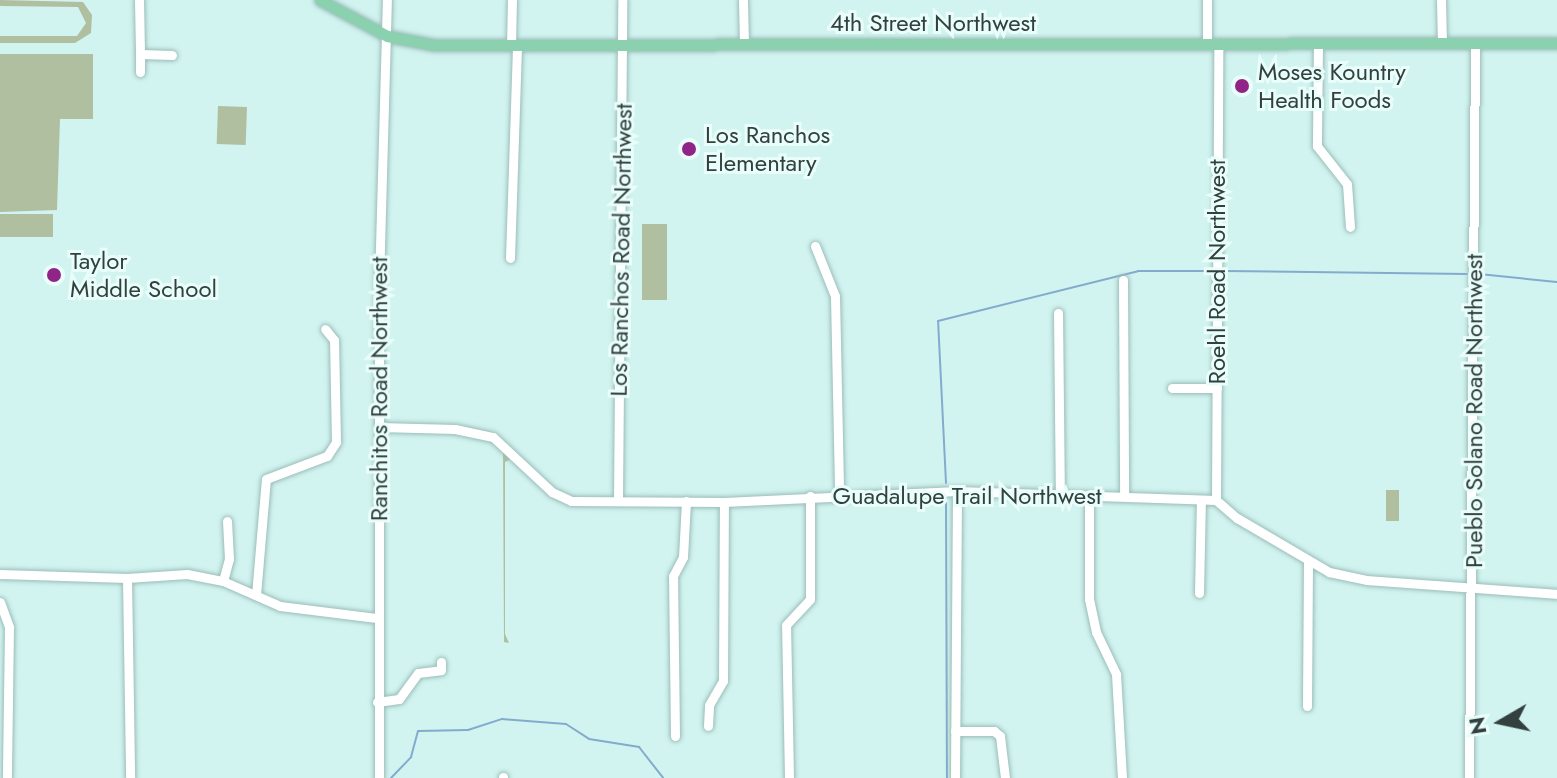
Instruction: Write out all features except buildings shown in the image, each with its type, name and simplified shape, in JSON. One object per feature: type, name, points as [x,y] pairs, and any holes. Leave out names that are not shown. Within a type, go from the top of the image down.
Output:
[{"type":"main road","name":"4th Street Northwest","points":[[320,0],[387,36],[415,44],[1557,43]]},
{"type":"street","points":[[139,0],[140,72]]},
{"type":"street","name":"Ranchitos Road Northwest","points":[[379,778],[376,618],[387,0]]},
{"type":"street","points":[[510,258],[512,0]]},
{"type":"street","name":"Los Ranchos Road Northwest","points":[[618,499],[622,0]]},
{"type":"street","points":[[743,0],[744,45]]},
{"type":"street","name":"Roehl Road Northwest","points":[[1207,0],[1212,44],[1216,500]]},
{"type":"street","points":[[1441,0],[1442,43]]},
{"type":"street","name":"Pueblo Solano Road Northwest","points":[[1469,778],[1474,588],[1475,43]]},
{"type":"street","points":[[1318,44],[1317,146],[1347,184],[1350,227]]},
{"type":"street","points":[[140,54],[172,55]]},
{"type":"street","points":[[815,246],[835,296],[839,494]]},
{"type":"street","points":[[1123,280],[1124,496]]},
{"type":"street","points":[[1058,313],[1060,493]]},
{"type":"street","points":[[256,595],[266,479],[327,456],[336,442],[334,340],[325,329]]},
{"type":"street","points":[[1172,388],[1217,388]]},
{"type":"street","name":"Guadalupe Trail Northwest","points":[[379,427],[455,429],[493,437],[552,492],[571,501],[724,502],[839,494],[957,491],[1216,500]]},
{"type":"street","points":[[955,778],[957,491]]},
{"type":"street","points":[[789,778],[786,625],[810,599],[810,496]]},
{"type":"street","points":[[1089,496],[1089,599],[1096,632],[1116,674],[1122,778]]},
{"type":"street","points":[[1199,593],[1201,500]]},
{"type":"street","points":[[1216,500],[1329,572],[1367,580],[1557,594]]},
{"type":"street","points":[[675,736],[673,576],[683,557],[686,501]]},
{"type":"street","points":[[708,726],[709,705],[723,681],[724,502]]},
{"type":"street","points":[[223,581],[229,559],[227,521]]},
{"type":"street","points":[[1307,706],[1308,560]]},
{"type":"street","points":[[0,574],[127,578],[187,574],[223,581],[280,606],[376,618]]},
{"type":"street","points":[[127,578],[130,778]]},
{"type":"street","points":[[0,602],[9,627],[7,778]]},
{"type":"street","points":[[377,702],[399,699],[418,673],[441,670],[441,662]]},
{"type":"street","points":[[955,731],[994,731],[1000,736],[1005,778]]},
{"type":"green space","points":[[0,0],[83,2],[92,15],[91,33],[75,43],[0,43],[0,36],[77,36],[86,23],[78,7],[0,6]]},
{"type":"green space","points":[[0,54],[93,54],[93,119],[60,119],[57,210],[0,212]]},
{"type":"green space","points":[[218,106],[247,107],[246,145],[217,144]]},
{"type":"green space","points":[[0,214],[53,214],[53,237],[0,237]]},
{"type":"green space","points":[[642,224],[667,224],[667,300],[642,300]]},
{"type":"green space","points":[[503,448],[511,459],[505,462],[505,634],[509,643],[504,642]]},
{"type":"green space","points":[[1386,490],[1399,490],[1399,521],[1386,521]]},
{"type":"waterway","points":[[946,483],[938,321],[1138,271],[1211,271]]},
{"type":"waterway","points":[[1224,271],[1467,274]]},
{"type":"waterway","points":[[1479,274],[1557,282]]},
{"type":"waterway","points":[[946,497],[947,778]]},
{"type":"waterway","points":[[391,778],[411,757],[418,731],[468,730],[502,719],[566,724],[589,739],[639,747],[663,778]]},
{"type":"place","name":"Moses Kountry Health Foods","points":[[1242,86]]},
{"type":"place","name":"Los Ranchos Elementary","points":[[689,149]]},
{"type":"place","name":"Taylor Middle School","points":[[54,275]]}]
